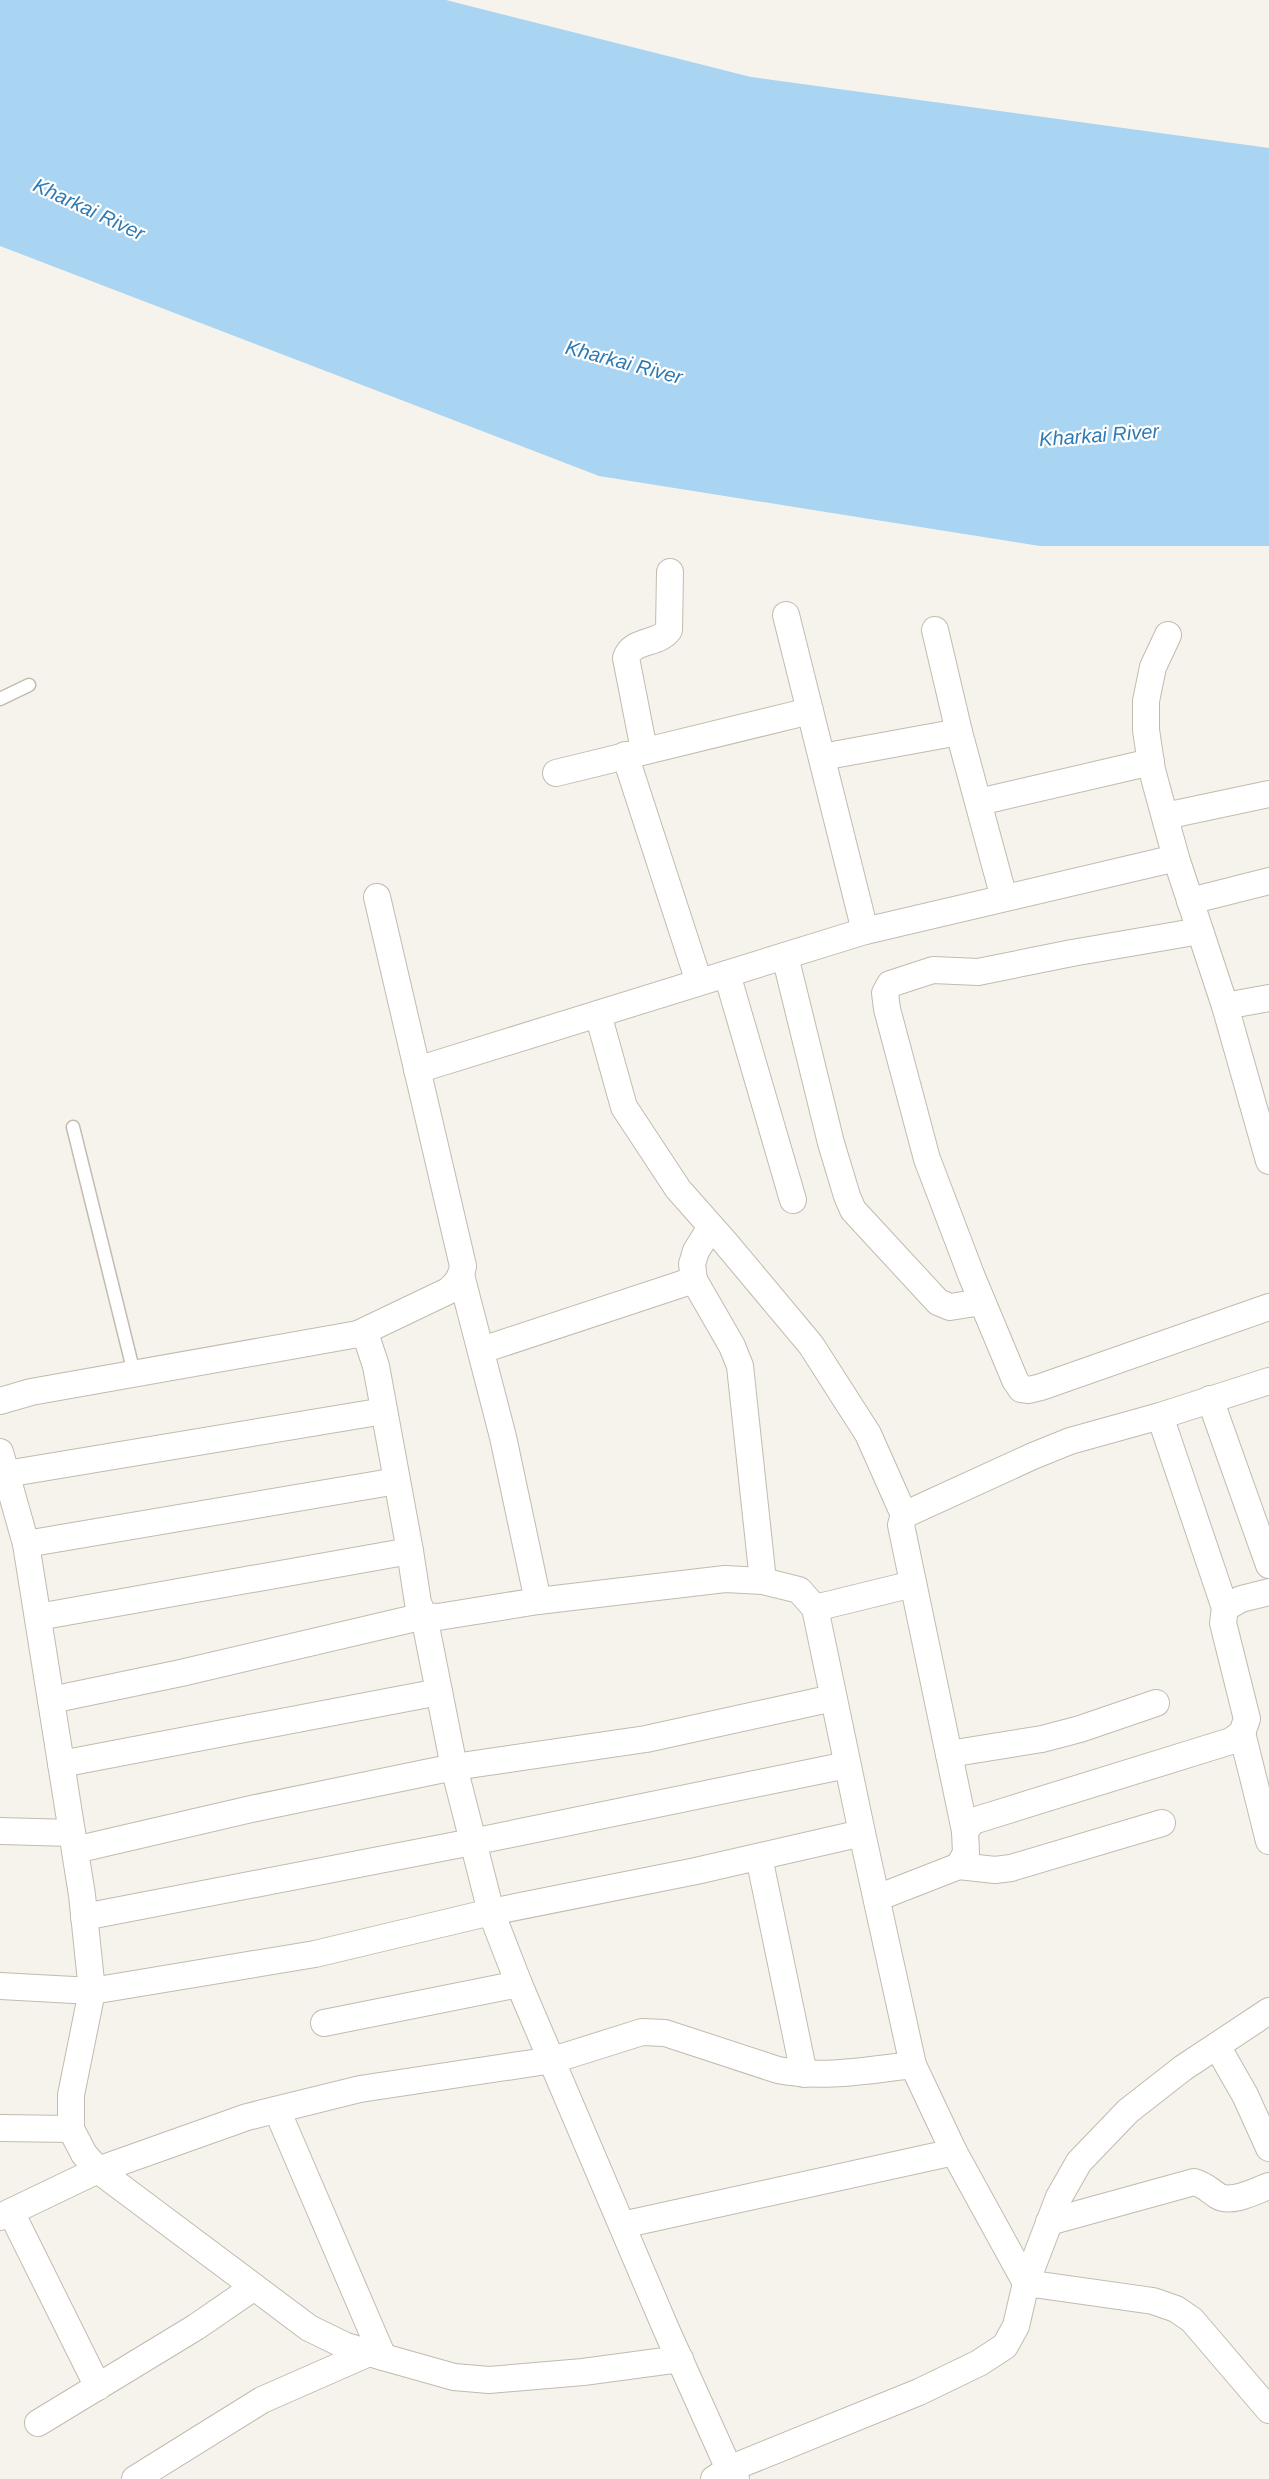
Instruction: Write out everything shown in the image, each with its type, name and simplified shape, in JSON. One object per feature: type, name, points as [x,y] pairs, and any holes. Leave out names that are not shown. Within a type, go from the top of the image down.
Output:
[{"type":"street","points":[[670,572],[669,630],[662,638],[634,647],[628,651],[626,658],[634,753],[699,982]]},
{"type":"street","points":[[786,615],[865,931]]},
{"type":"street","points":[[934,630],[1004,898]]},
{"type":"street","points":[[1168,634],[1153,668],[1146,701],[1146,730],[1151,762],[1176,858],[1264,1122],[1269,1161]]},
{"type":"street","points":[[556,773],[810,711]]},
{"type":"street","points":[[822,757],[959,732]]},
{"type":"street","points":[[978,802],[1151,762]]},
{"type":"street","points":[[1164,816],[1269,794]]},
{"type":"street","points":[[417,1070],[865,931],[1176,858]]},
{"type":"street","points":[[1190,901],[1269,881]]},
{"type":"street","points":[[377,897],[462,1266],[461,1275],[482,1350],[538,1601]]},
{"type":"street","points":[[1200,931],[978,972],[933,970],[890,984],[885,993],[887,1009],[927,1159],[982,1302],[1021,1389],[1029,1390],[1269,1307]]},
{"type":"street","points":[[785,956],[831,1143],[853,1210],[938,1302],[950,1306],[982,1302]]},
{"type":"street","points":[[727,974],[793,1200]]},
{"type":"street","points":[[1226,1006],[1269,998]]},
{"type":"street","points":[[597,1014],[624,1107],[678,1189],[810,1346],[843,1394],[868,1434],[904,1515],[901,1525],[965,1831],[966,1853],[959,1866]]},
{"type":"street","points":[[711,1227],[696,1251],[692,1264],[694,1280],[732,1346],[740,1366],[763,1581]]},
{"type":"street","points":[[0,1401],[31,1392],[358,1334],[439,1296],[456,1284],[461,1275]]},
{"type":"street","points":[[482,1350],[694,1280]]},
{"type":"street","points":[[358,1334],[367,1339],[376,1366],[418,1603],[424,1616],[454,1767],[491,1912],[519,1984],[680,2359],[726,2476],[919,2392],[979,2364],[1005,2346],[1016,2326],[1026,2283],[1049,2222],[1079,2162],[1128,2111],[1183,2068],[1269,2011]]},
{"type":"street","points":[[904,1515],[1051,1448],[1269,1381]]},
{"type":"street","points":[[1210,1399],[1269,1565]]},
{"type":"street","points":[[384,1411],[3,1463],[26,1544],[74,1841],[92,1991],[70,2095],[71,2129],[84,2154],[98,2170],[309,2328],[346,2346],[454,2377],[489,2379],[583,2372],[680,2359]]},
{"type":"street","points":[[1160,1416],[1225,1608],[1223,1623],[1247,1719],[1242,1733],[1269,1841]]},
{"type":"street","points":[[26,1544],[397,1481]]},
{"type":"street","points":[[38,1617],[410,1551]]},
{"type":"street","points":[[51,1700],[181,1673],[424,1616],[438,1617],[538,1601],[725,1580],[763,1581],[799,1590],[816,1608],[847,1765],[913,2064],[954,2152],[1026,2283]]},
{"type":"street","points":[[816,1608],[913,1584]]},
{"type":"street","points":[[1225,1608],[1241,1599],[1269,1592]]},
{"type":"street","points":[[61,1764],[439,1692]]},
{"type":"street","points":[[0,1831],[74,1841],[256,1808],[454,1767],[646,1739],[833,1698]]},
{"type":"street","points":[[949,1754],[1042,1739],[1080,1729],[1156,1703]]},
{"type":"street","points":[[965,1831],[973,1821],[1231,1741],[1242,1733]]},
{"type":"street","points":[[84,1917],[472,1842],[847,1765]]},
{"type":"street","points":[[877,1898],[959,1866],[995,1870],[1011,1868],[1162,1823]]},
{"type":"street","points":[[0,1986],[92,1991],[315,1954],[491,1912],[759,1857],[862,1833]]},
{"type":"street","points":[[759,1857],[804,2074]]},
{"type":"street","points":[[324,2023],[519,1984]]},
{"type":"street","points":[[98,2387],[6,2215],[98,2170],[247,2118],[277,2110],[360,2089],[553,2060],[642,2032],[654,2031],[673,2035],[778,2070],[804,2074],[828,2075],[913,2064]]},
{"type":"street","points":[[1217,2046],[1245,2095],[1269,2148]]},
{"type":"street","points":[[277,2110],[376,2355]]},
{"type":"street","points":[[0,2128],[71,2129]]},
{"type":"street","points":[[622,2225],[954,2152]]},
{"type":"street","points":[[1049,2222],[1194,2182],[1205,2185],[1218,2196],[1226,2199],[1269,2186]]},
{"type":"street","points":[[1026,2283],[1153,2301],[1176,2309],[1192,2320],[1269,2410]]},
{"type":"street","points":[[38,2422],[196,2327],[254,2287]]},
{"type":"street","points":[[135,2479],[262,2400],[376,2355]]},
{"type":"lane","points":[[0,699],[28,685]]},
{"type":"lane","points":[[73,1127],[134,1373]]},
{"type":"water","name":"Kharkai River","points":[[0,0],[446,0],[751,77],[1269,148],[1269,546],[1040,546],[599,476],[0,246]]}]
